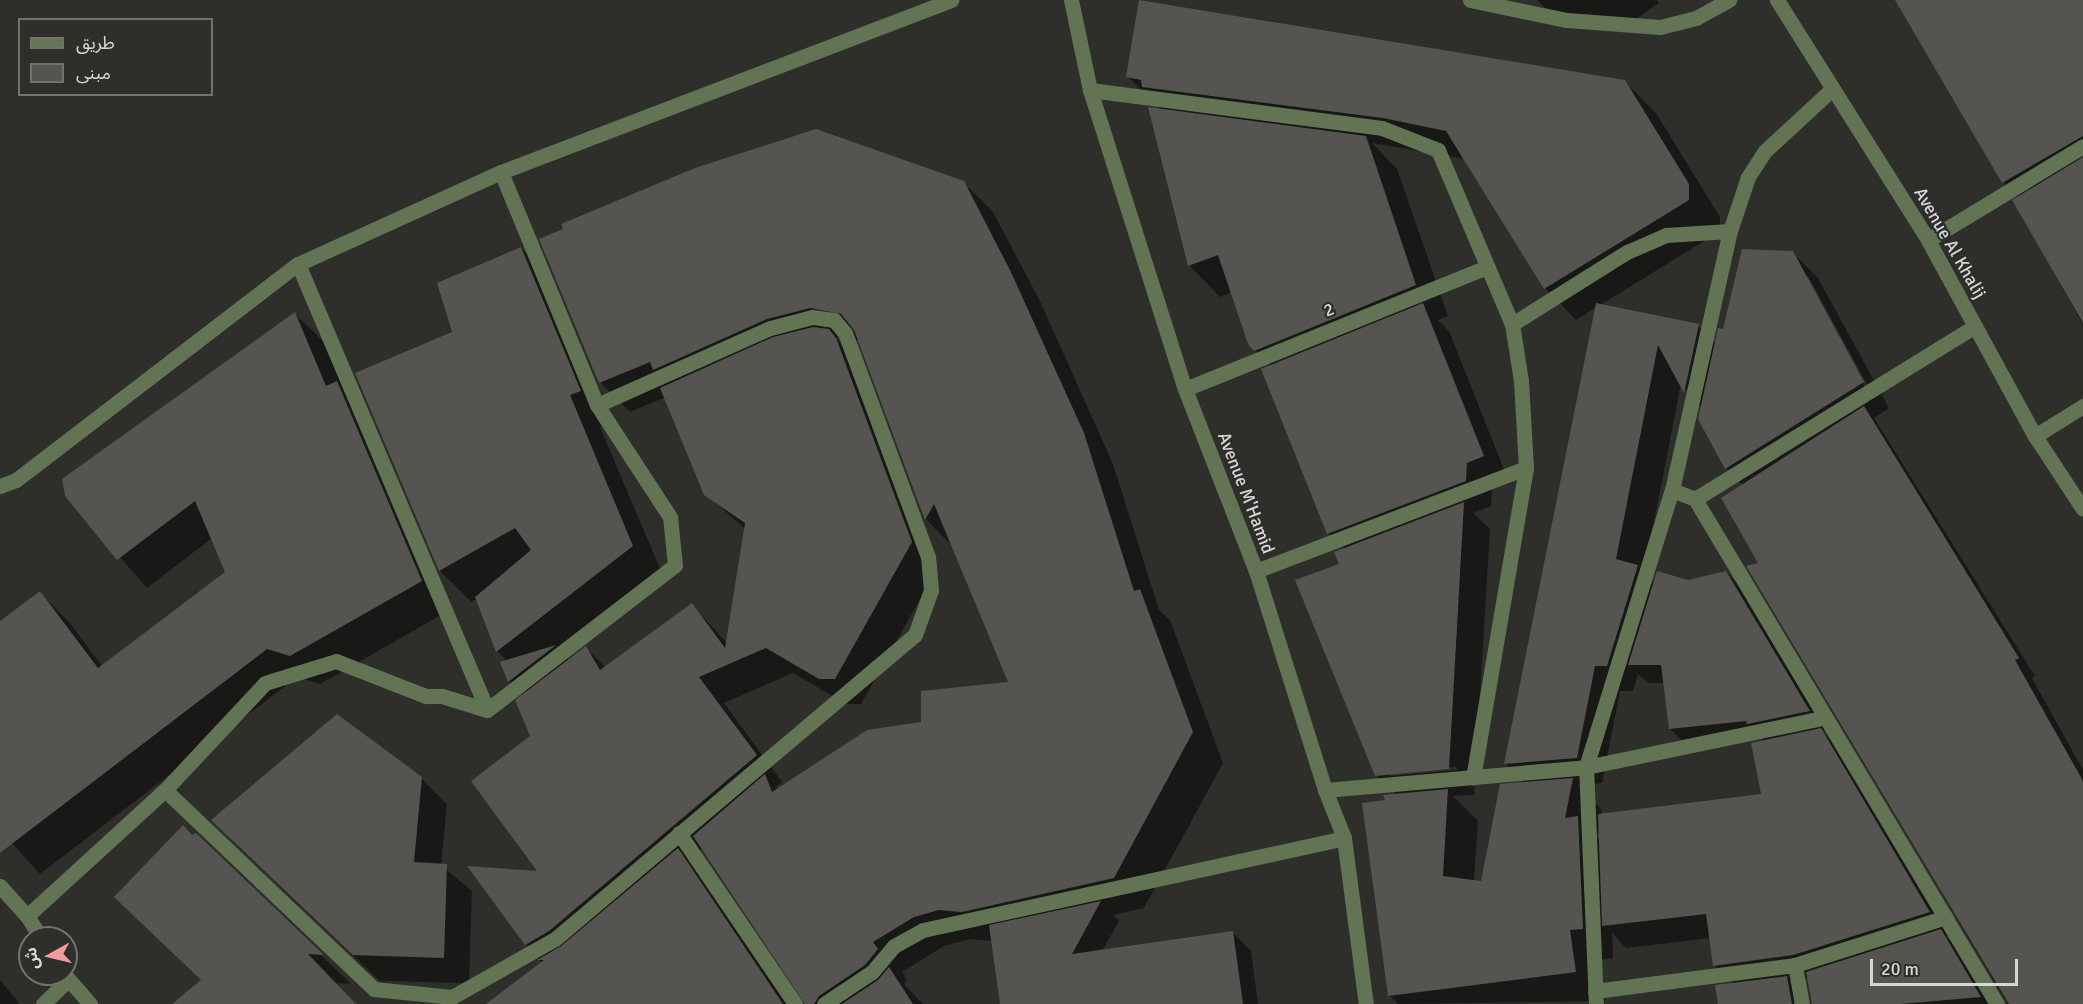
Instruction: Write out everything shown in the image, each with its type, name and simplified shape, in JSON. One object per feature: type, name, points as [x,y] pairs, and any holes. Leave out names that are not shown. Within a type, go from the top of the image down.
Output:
[{"type":"street","points":[[0,486],[16,480],[298,264],[501,172],[951,0]]},
{"type":"street","name":"Avenue M'Hamid","points":[[1071,0],[1090,90],[1185,389],[1256,571],[1325,790],[1344,838],[1366,1004]]},
{"type":"street","points":[[1470,0],[1567,21],[1660,27],[1696,18],[1729,0]]},
{"type":"street","name":"Avenue Al Khalij","points":[[1777,0],[1928,240],[2035,436],[2083,509]]},
{"type":"street","points":[[1832,89],[1765,151],[1748,177],[1730,231],[1672,490],[1586,767],[1596,998],[1795,965],[1946,918]]},
{"type":"street","points":[[1090,90],[1382,128],[1438,150],[1512,324],[1517,344],[1526,468],[1473,778]]},
{"type":"street","points":[[1928,240],[2083,146]]},
{"type":"street","points":[[487,710],[675,565],[670,517],[597,405],[501,172]]},
{"type":"street","points":[[1512,324],[1627,252],[1666,235],[1730,231]]},
{"type":"street","points":[[298,264],[487,710]]},
{"type":"street","name":"2","points":[[1185,389],[1487,267]]},
{"type":"street","points":[[165,790],[374,989],[452,997],[555,939],[915,634],[930,590],[928,556],[845,333],[834,320],[812,317],[770,328],[597,405]]},
{"type":"street","points":[[1695,499],[1975,326]]},
{"type":"street","points":[[2035,436],[2083,406]]},
{"type":"street","points":[[1256,571],[1526,468]]},
{"type":"street","points":[[1672,490],[1695,499],[1823,718],[1997,1004]]},
{"type":"street","points":[[27,916],[165,790],[265,683],[336,661],[426,696],[442,696],[487,710]]},
{"type":"street","points":[[1325,790],[1586,767],[1823,718]]},
{"type":"street","points":[[679,833],[795,1004]]},
{"type":"street","points":[[824,1004],[872,972],[894,946],[922,930],[1344,838]]},
{"type":"street","points":[[0,886],[33,926]]},
{"type":"street","points":[[1795,965],[1802,1004]]},
{"type":"street","points":[[43,1004],[58,986]]},
{"type":"street","points":[[74,986],[90,1004]]},
{"type":"building","points":[[1139,0],[1625,80],[1689,184],[1689,200],[1544,289],[1446,131],[1383,118],[1142,87],[1141,80],[1126,77]]},
{"type":"building","points":[[1895,0],[2083,0],[2083,136],[2002,183]]},
{"type":"building","points":[[1148,107],[1366,136],[1416,285],[1254,351],[1248,344],[1218,255],[1188,266]]},
{"type":"building","points":[[816,129],[964,181],[1010,270],[1084,433],[1134,591],[1140,589],[1193,732],[1114,878],[962,912],[939,910],[914,917],[873,942],[878,949],[865,965],[819,996],[814,1004],[805,1004],[693,836],[765,774],[772,792],[867,730],[921,722],[921,691],[1008,682],[934,504],[925,520],[854,330],[841,314],[810,308],[767,319],[653,370],[650,362],[599,383],[539,239],[563,229],[561,224],[695,168]]},
{"type":"building","points":[[2083,157],[2083,323],[2012,200]]},
{"type":"building","points":[[521,247],[581,391],[570,395],[633,546],[496,652],[475,597],[531,550],[515,528],[439,571],[355,373],[452,332],[437,283]]},
{"type":"building","points":[[1742,249],[1793,251],[1864,382],[1725,469],[1698,419],[1718,328],[1723,329]]},
{"type":"building","points":[[1423,303],[1484,456],[1467,463],[1466,481],[1327,534],[1261,369]]},
{"type":"building","points":[[1596,303],[1699,324],[1684,393],[1658,345],[1616,559],[1638,565],[1607,666],[1595,666],[1577,758],[1504,764]]},
{"type":"building","points":[[295,312],[326,386],[337,381],[422,581],[290,656],[267,649],[0,853],[0,621],[40,591],[98,668],[225,572],[195,501],[117,560],[65,496],[62,479]]},
{"type":"building","points":[[813,327],[829,329],[836,338],[912,542],[835,679],[819,679],[766,648],[699,677],[757,755],[549,931],[525,945],[467,866],[537,871],[471,781],[530,736],[515,700],[586,646],[600,670],[692,603],[725,648],[745,523],[704,495],[660,388],[773,337]]},
{"type":"building","points":[[1864,406],[2019,658],[2015,660],[2083,781],[2083,1004],[2009,1004],[1746,566],[1758,563],[1721,498]]},
{"type":"building","points":[[1464,502],[1449,769],[1375,776],[1295,580],[1339,564],[1334,552]]},
{"type":"building","points":[[1657,571],[1688,580],[1726,571],[1810,711],[1747,724],[1746,721],[1669,729],[1661,665],[1628,665]]},
{"type":"building","points":[[556,645],[508,682],[500,662]]},
{"type":"building","points":[[337,714],[422,777],[414,862],[447,864],[444,958],[353,955],[211,820]]},
{"type":"building","points":[[1821,728],[1930,912],[1793,955],[1713,966],[1706,914],[1602,926],[1598,814],[1761,794],[1751,743]]},
{"type":"building","points":[[1573,778],[1565,818],[1578,816],[1583,929],[1570,930],[1576,972],[1388,996],[1362,803],[1385,800],[1383,795],[1448,789],[1443,876],[1481,881],[1500,784]]},
{"type":"building","points":[[183,825],[192,835],[196,833],[324,955],[308,954],[356,1004],[172,1004],[201,980],[114,897]]},
{"type":"building","points":[[678,848],[783,1004],[486,1004],[544,960],[537,960],[561,946]]},
{"type":"building","points":[[1101,901],[1072,954],[1233,931],[1243,1004],[1000,1004],[989,925]]},
{"type":"building","points":[[1941,929],[1981,997],[1900,1004],[1812,1004],[1806,972]]},
{"type":"building","points":[[889,967],[913,1004],[842,1004],[878,980]]},
{"type":"building","points":[[1787,976],[1792,1004],[1718,1004],[1715,985]]}]
